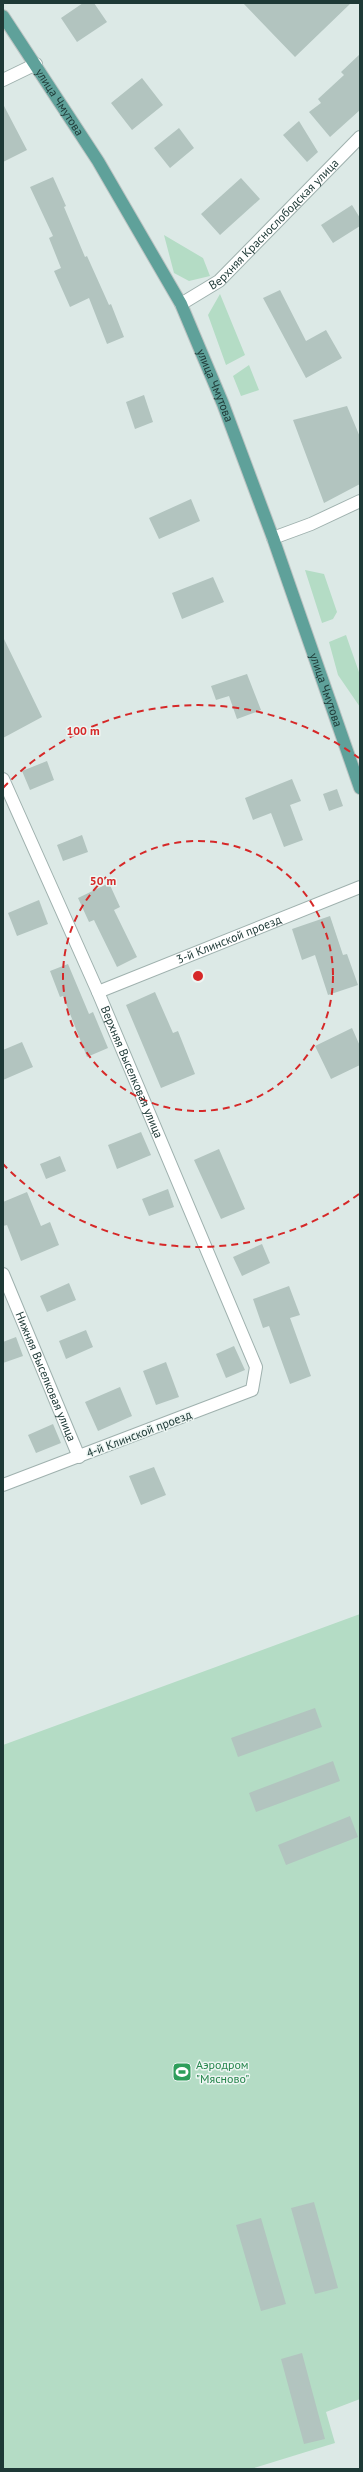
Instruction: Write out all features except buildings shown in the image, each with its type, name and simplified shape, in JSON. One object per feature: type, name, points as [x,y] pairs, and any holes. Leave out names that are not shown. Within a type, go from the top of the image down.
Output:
[{"type":"main road","name":"улица Чмутова","points":[[3,16],[36,64],[98,161],[181,304],[223,404],[273,538],[360,788]]},
{"type":"street","points":[[3,80],[36,64]]},
{"type":"street","name":"Верхняя Краснослободская улица","points":[[181,304],[219,281],[360,137]]},
{"type":"street","points":[[273,538],[311,524],[360,501]]},
{"type":"street","name":"Верхняя Выселковая улица","points":[[3,779],[98,992],[256,1367]]},
{"type":"street","name":"3-й Клинской проезд","points":[[98,992],[360,887]]},
{"type":"street","name":"Нижняя Выселковая улица","points":[[3,1274],[79,1457]]},
{"type":"street","name":"4-й Клинской проезд","points":[[3,1485],[252,1390],[256,1367]]},
{"type":"green space","points":[[164,235],[203,258],[210,276],[189,281],[174,273]]},
{"type":"green space","points":[[220,294],[245,355],[226,365],[208,315]]},
{"type":"green space","points":[[249,365],[259,390],[241,396],[233,376]]},
{"type":"green space","points":[[305,570],[324,574],[337,612],[333,619],[322,623]]},
{"type":"green space","points":[[346,635],[360,675],[360,707],[338,675],[329,642]]},
{"type":"green space","name":"Аэродром \"Мясново\"","points":[[360,1614],[360,2399],[326,2412],[335,2443],[251,2469],[3,2469],[3,1745]]},
{"type":"place","name":"Аэродром \"Мясново\"","points":[[182,2072]]}]
